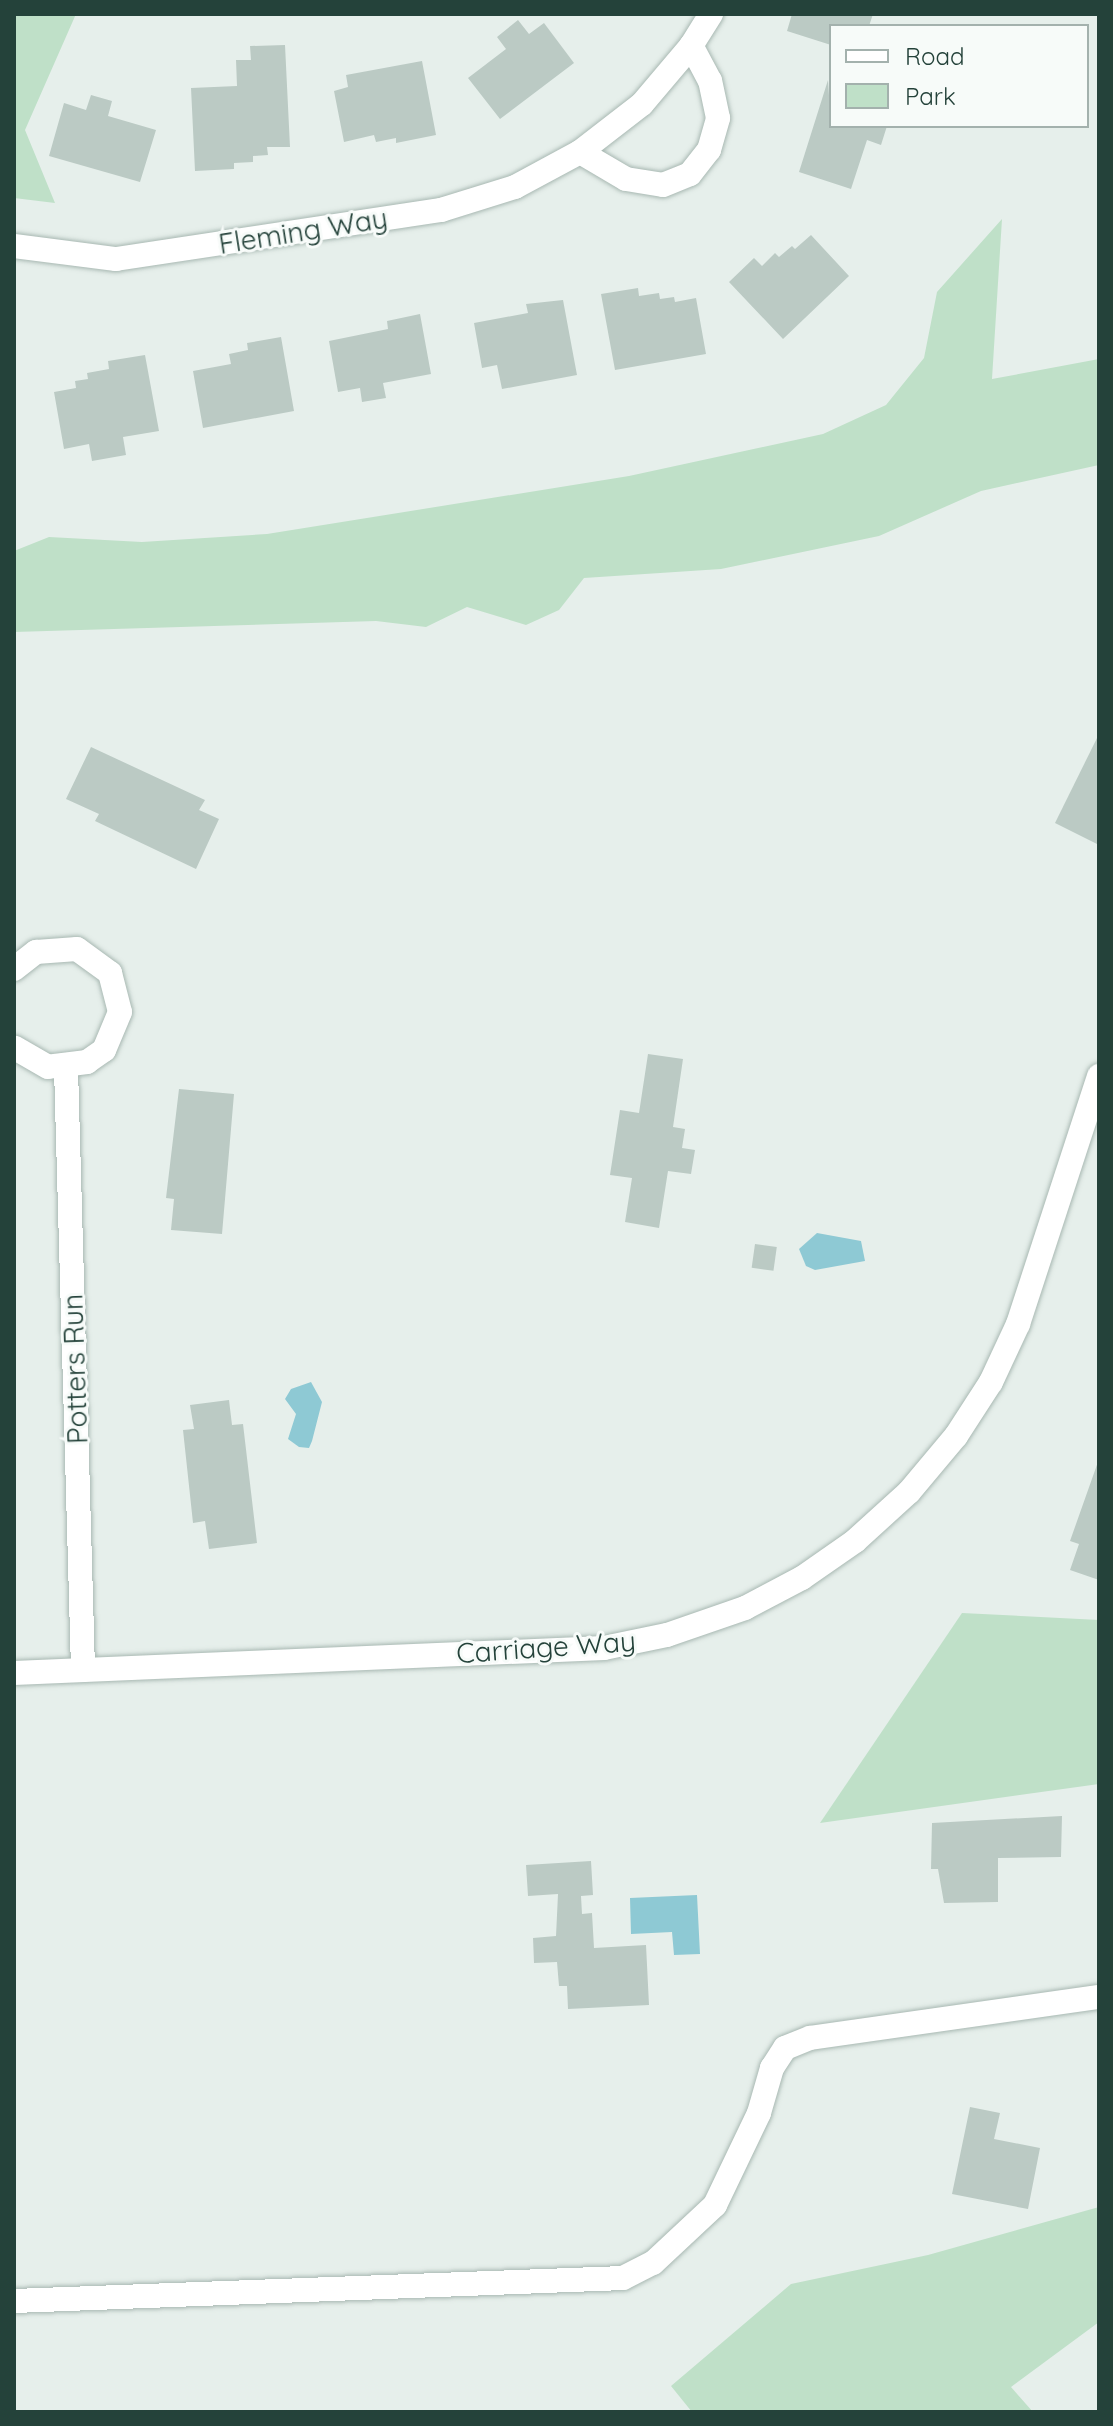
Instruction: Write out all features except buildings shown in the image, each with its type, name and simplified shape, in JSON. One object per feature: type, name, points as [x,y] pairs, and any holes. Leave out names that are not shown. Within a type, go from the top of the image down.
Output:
[{"type":"street","name":"Fleming Way","points":[[14,246],[116,259],[441,210],[515,187],[580,152],[642,104],[691,46],[711,14]]},
{"type":"street","points":[[580,152],[626,179],[663,185],[690,174],[709,150],[718,118],[710,81],[691,46]]},
{"type":"street","points":[[14,969],[36,952],[56,947],[86,953],[110,973],[120,1002],[115,1032],[104,1050],[66,1068],[30,1060],[14,1047]]},
{"type":"street","name":"Potters Run","points":[[66,1068],[83,1670]]},
{"type":"street","name":"Carriage Way","points":[[14,1673],[604,1648],[667,1635],[745,1608],[802,1578],[855,1541],[909,1492],[956,1436],[991,1382],[1018,1324],[1099,1076]]},
{"type":"street","points":[[14,2301],[623,2278],[653,2263],[715,2205],[754,2126],[772,2068],[785,2048],[810,2038],[1099,1997]]},
{"type":"green space","points":[[14,14],[76,14],[25,130],[55,203],[14,198]]},
{"type":"green space","points":[[1002,219],[992,379],[1099,359],[1099,465],[981,491],[879,536],[721,569],[584,578],[559,610],[526,625],[467,607],[426,627],[376,621],[14,632],[14,551],[49,537],[142,542],[267,534],[629,476],[823,434],[886,405],[924,358],[937,292]]},
{"type":"green space","points":[[962,1613],[1099,1620],[1099,1784],[820,1823]]},
{"type":"green space","points":[[1099,2207],[1099,2322],[1011,2387],[1033,2412],[692,2412],[671,2386],[791,2284],[928,2255]]},
{"type":"water","points":[[817,1233],[861,1241],[865,1261],[815,1270],[806,1266],[799,1249]]},
{"type":"water","points":[[311,1382],[322,1402],[309,1448],[299,1447],[288,1439],[296,1414],[285,1399],[291,1389]]},
{"type":"water","points":[[697,1895],[700,1954],[674,1955],[672,1932],[631,1934],[630,1898]]}]
